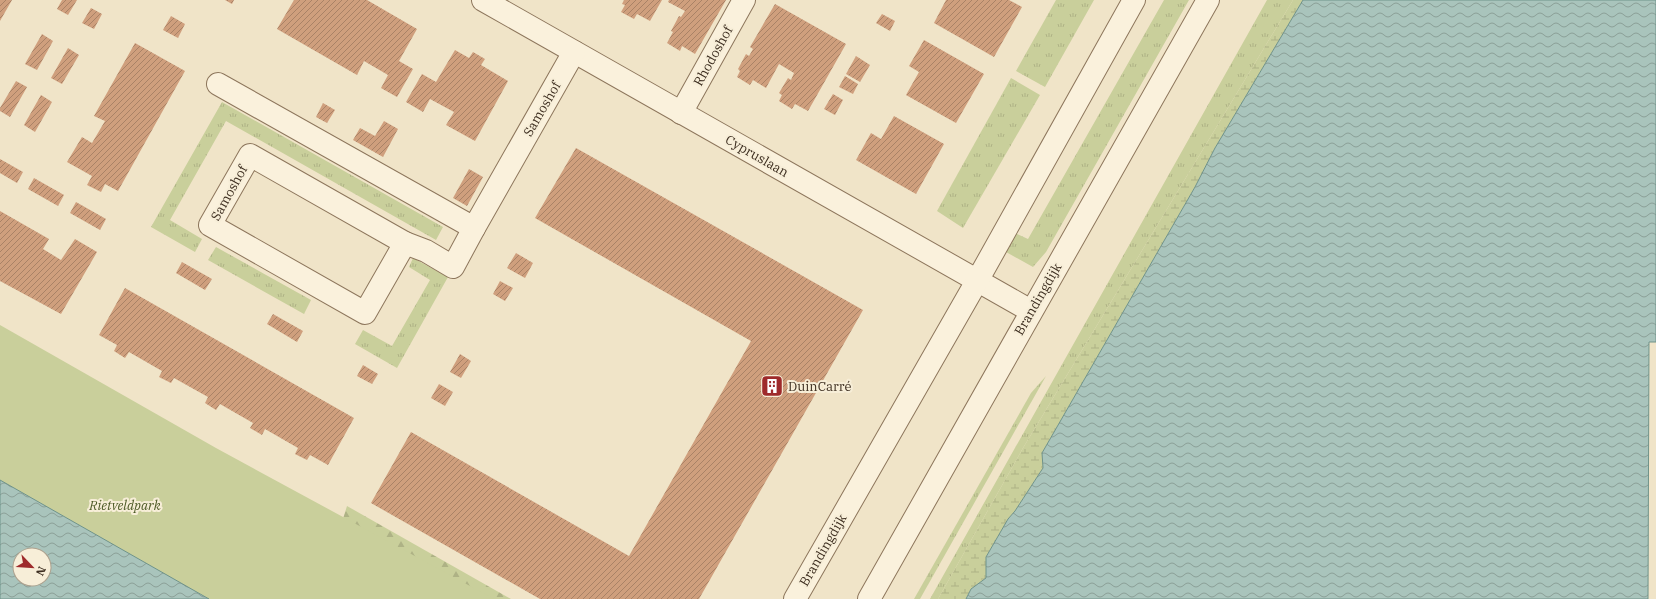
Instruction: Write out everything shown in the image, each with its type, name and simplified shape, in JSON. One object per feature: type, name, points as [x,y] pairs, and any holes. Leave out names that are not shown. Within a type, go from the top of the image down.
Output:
[{"type":"street","name":"Cypruslaan","points":[[482,0],[1031,311]]},
{"type":"street","name":"Rhodoshof","points":[[681,113],[744,0]]},
{"type":"street","name":"Brandingdijk","points":[[796,599],[977,281],[1134,0]]},
{"type":"street","name":"Brandingdijk","points":[[869,599],[1208,0]]},
{"type":"street","name":"Samoshof","points":[[404,243],[365,313],[210,225],[250,155],[404,243],[426,252],[453,267],[574,52]]},
{"type":"street","points":[[218,84],[474,228]]},
{"type":"green space","points":[[1056,0],[1094,0],[1045,87],[1016,71]]},
{"type":"green space","points":[[1164,0],[1189,0],[1046,252],[1033,267],[1006,252],[1015,233],[1028,239]]},
{"type":"green space","points":[[1267,0],[1293,0],[1023,448],[938,599],[930,599]]},
{"type":"green space","points":[[1293,0],[1303,0],[1215,148],[1195,187],[1042,453],[1043,468],[1015,511],[1008,519],[986,557],[986,578],[971,589],[966,599],[938,599],[1023,448]]},
{"type":"green space","points":[[1011,78],[1040,95],[963,228],[937,211]]},
{"type":"green space","points":[[222,102],[443,227],[436,240],[226,121],[170,220],[202,239],[195,252],[151,227]]},
{"type":"green space","points":[[216,247],[311,300],[304,314],[208,260]]},
{"type":"green space","points":[[413,258],[448,277],[397,368],[355,344],[363,330],[392,346],[430,280],[409,267]]},
{"type":"green space","name":"Rietveldpark","points":[[0,325],[216,448],[494,599],[0,599]]},
{"type":"green space","points":[[1046,376],[920,599],[914,599],[1031,393]]},
{"type":"green space","points":[[347,506],[511,599],[399,599],[331,557]]},
{"type":"water","points":[[1303,0],[1656,0],[1656,342],[1649,342],[1648,599],[966,599],[971,589],[986,578],[986,557],[1008,519],[1015,511],[1043,468],[1042,453],[1195,187],[1215,148]]},
{"type":"water","points":[[0,480],[209,599],[0,599]]},
{"type":"building","points":[[0,0],[12,0],[0,21]]},
{"type":"building","points":[[62,0],[77,0],[68,15],[57,9]]},
{"type":"building","points":[[225,0],[234,0],[232,4]]},
{"type":"building","points":[[294,0],[367,0],[417,29],[399,61],[413,69],[397,97],[381,88],[388,75],[364,61],[357,75],[277,29]]},
{"type":"building","points":[[624,0],[662,0],[650,21],[637,14],[634,19],[621,12],[625,5],[622,4]]},
{"type":"building","points":[[669,0],[726,0],[695,54],[682,46],[680,51],[667,43],[673,32],[671,31],[679,16],[681,17],[685,11],[668,2]]},
{"type":"building","points":[[946,0],[1009,0],[1022,7],[994,57],[934,23]]},
{"type":"building","points":[[775,4],[846,44],[808,111],[795,104],[792,109],[779,101],[782,95],[779,93],[788,78],[791,80],[794,73],[779,64],[766,88],[753,80],[750,85],[737,77],[740,71],[738,69],[746,54],[749,56],[753,49],[750,47]]},
{"type":"building","points":[[91,8],[102,14],[94,29],[82,23]]},
{"type":"building","points":[[882,14],[895,21],[890,31],[876,23]]},
{"type":"building","points":[[171,16],[185,24],[178,38],[163,30]]},
{"type":"building","points":[[42,34],[53,41],[37,70],[25,64]]},
{"type":"building","points":[[924,40],[984,74],[956,123],[906,95],[919,72],[909,66]]},
{"type":"building","points":[[135,43],[185,71],[118,191],[105,184],[101,192],[87,185],[92,176],[67,162],[82,137],[92,143],[105,121],[94,116]]},
{"type":"building","points":[[68,48],[79,55],[62,84],[51,78]]},
{"type":"building","points":[[455,50],[469,58],[473,52],[485,59],[481,65],[508,81],[475,141],[446,125],[454,112],[430,99],[423,112],[406,102],[422,74],[436,82]]},
{"type":"building","points":[[856,56],[870,65],[860,82],[846,74]]},
{"type":"building","points":[[845,76],[858,84],[853,94],[839,87]]},
{"type":"building","points":[[16,81],[27,87],[10,117],[0,111],[0,108]]},
{"type":"building","points":[[833,94],[843,100],[835,115],[824,109]]},
{"type":"building","points":[[41,95],[52,102],[35,132],[24,125]]},
{"type":"building","points":[[323,103],[335,110],[327,123],[316,117]]},
{"type":"building","points":[[894,116],[944,144],[916,194],[856,160],[871,133],[881,139]]},
{"type":"building","points":[[384,121],[398,129],[383,157],[353,140],[360,128],[375,136]]},
{"type":"building","name":"DuinCarré","points":[[576,148],[863,310],[699,599],[540,599],[371,503],[411,432],[629,556],[751,341],[535,218]]},
{"type":"building","points":[[0,159],[23,172],[17,183],[0,173]]},
{"type":"building","points":[[469,169],[483,177],[467,206],[453,198]]},
{"type":"building","points":[[34,178],[64,195],[58,206],[28,189]]},
{"type":"building","points":[[76,202],[106,219],[100,230],[70,213]]},
{"type":"building","points":[[0,211],[49,239],[43,249],[61,260],[75,239],[97,252],[61,314],[0,281]]},
{"type":"building","points":[[516,253],[533,263],[525,278],[507,268]]},
{"type":"building","points":[[182,262],[212,279],[205,290],[176,273]]},
{"type":"building","points":[[500,281],[513,288],[505,301],[493,294]]},
{"type":"building","points":[[125,288],[354,418],[328,465],[310,455],[307,460],[295,454],[298,448],[265,429],[262,435],[250,428],[253,423],[220,404],[216,410],[205,403],[208,397],[174,378],[171,383],[159,377],[162,371],[129,352],[125,358],[114,351],[117,345],[99,335]]},
{"type":"building","points":[[273,314],[303,331],[297,342],[267,324]]},
{"type":"building","points":[[460,354],[471,361],[461,378],[450,372]]},
{"type":"building","points":[[363,365],[378,374],[372,384],[357,376]]},
{"type":"building","points":[[439,384],[453,392],[445,406],[431,398]]},
{"type":"place","name":"DuinCarré","points":[[772,386]]}]
